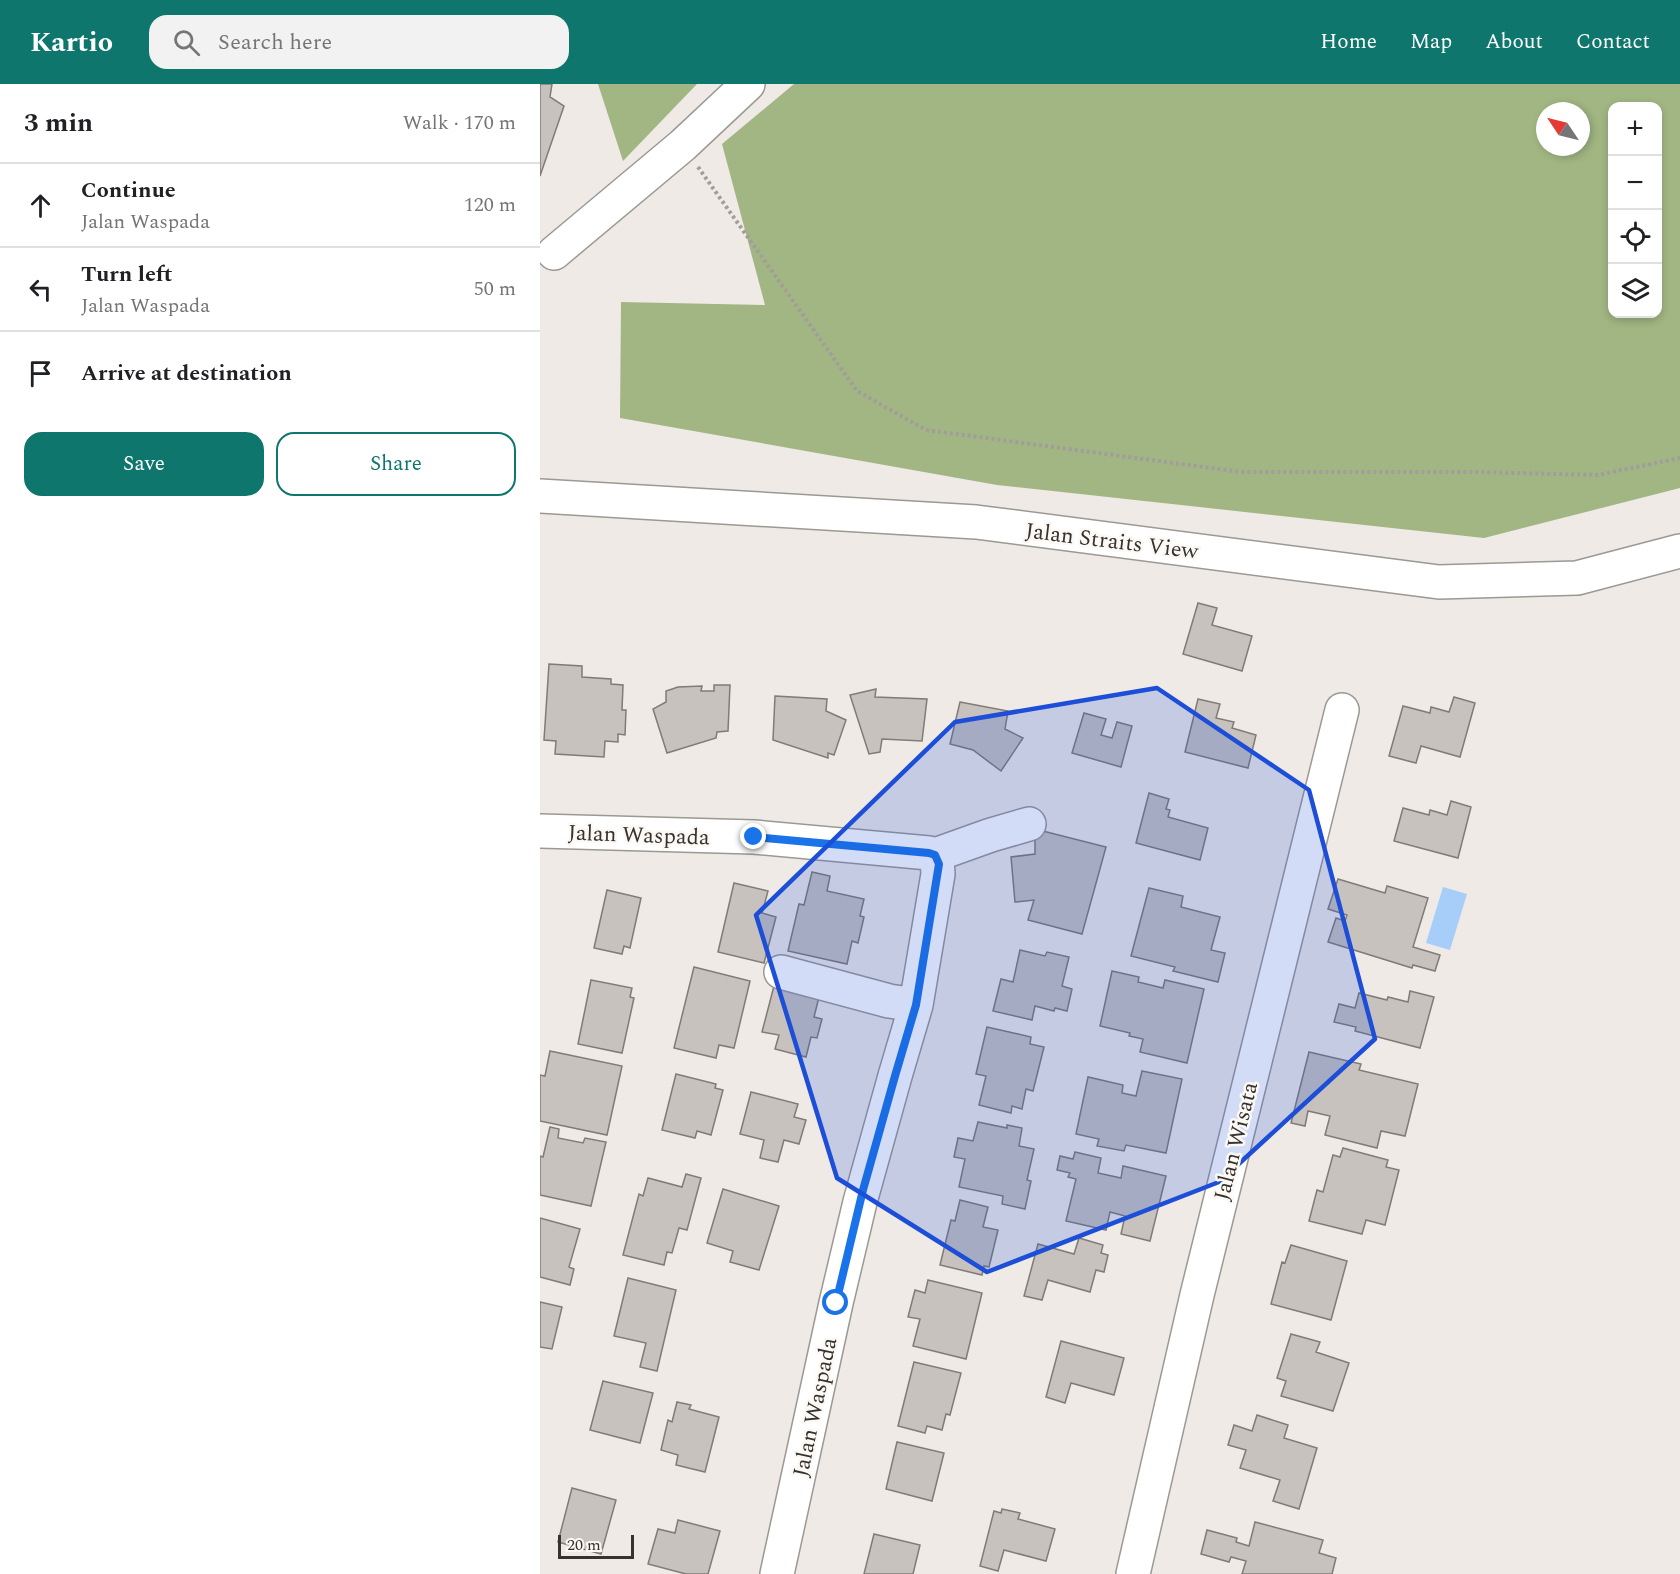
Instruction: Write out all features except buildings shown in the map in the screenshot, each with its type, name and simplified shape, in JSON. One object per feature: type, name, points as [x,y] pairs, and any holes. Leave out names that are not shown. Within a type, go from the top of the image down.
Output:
[{"type":"street","points":[[554,252],[683,145],[748,84]]},
{"type":"street","name":"Jalan Straits View","points":[[540,495],[976,522],[1439,582],[1577,578],[1680,551]]},
{"type":"street","name":"Jalan Wisata","points":[[1133,1574],[1197,1295],[1342,710]]},
{"type":"street","points":[[935,855],[991,834],[1029,824]]},
{"type":"street","name":"Jalan Waspada","points":[[540,831],[754,837],[929,853],[935,855],[939,864],[916,1005],[860,1202],[777,1574]]},
{"type":"street","points":[[781,972],[889,1001],[916,1005]]},
{"type":"path","points":[[683,145],[856,391],[926,430],[1241,472],[1467,472],[1598,475],[1680,458]]},
{"type":"highlighted area","points":[[1157,688],[1309,790],[1375,1039],[1219,1182],[987,1272],[837,1178],[756,915],[955,722]]},
{"type":"green space","points":[[598,84],[697,84],[623,161]]},
{"type":"green space","points":[[794,84],[1680,84],[1680,488],[1484,538],[997,485],[620,418],[621,302],[765,305],[722,144]]},
{"type":"water","points":[[1443,887],[1467,894],[1450,950],[1426,943]]},
{"type":"route","points":[[754,837],[929,853],[935,855],[939,864],[916,1005],[863,1190],[836,1303]]}]
